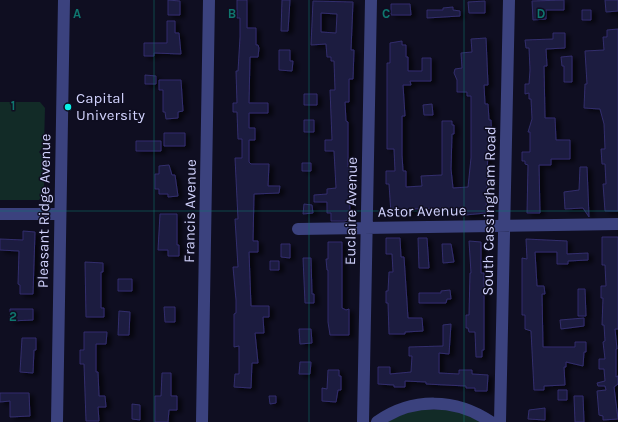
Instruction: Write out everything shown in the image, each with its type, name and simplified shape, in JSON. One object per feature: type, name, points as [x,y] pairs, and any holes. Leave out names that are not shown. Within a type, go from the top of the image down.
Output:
[{"type":"street","name":"Pleasant Ridge Avenue","points":[[57,422],[64,0]]},
{"type":"street","name":"Francis Avenue","points":[[202,422],[209,0]]},
{"type":"street","name":"Euclaire Avenue","points":[[363,422],[371,0]]},
{"type":"street","name":"South Cassingham Road","points":[[500,422],[509,0]]},
{"type":"street","points":[[0,214],[60,214]]},
{"type":"street","name":"Astor Avenue","points":[[298,230],[618,224]]},
{"type":"street","points":[[377,422],[394,411],[406,407],[432,403],[457,406],[480,415],[491,422]]},
{"type":"green space","points":[[0,102],[40,102],[45,108],[44,146],[39,152],[44,158],[44,193],[39,200],[0,200]]},
{"type":"green space","points":[[420,409],[455,410],[482,422],[386,422],[397,416]]},
{"type":"building","points":[[168,0],[180,1],[180,15],[168,15]]},
{"type":"building","points":[[237,0],[247,0],[247,28],[256,28],[256,45],[258,45],[259,48],[258,57],[250,57],[249,103],[268,103],[268,113],[249,113],[249,128],[255,128],[255,140],[249,140],[249,162],[251,164],[269,164],[268,186],[280,186],[279,193],[254,194],[253,241],[258,241],[258,252],[249,252],[251,306],[269,306],[269,317],[263,317],[264,333],[255,333],[258,363],[252,363],[251,388],[234,387],[235,374],[239,374],[239,346],[234,347],[234,314],[236,313],[236,300],[233,267],[238,267],[235,219],[238,219],[235,158],[242,158],[242,139],[238,139],[237,112],[233,112],[233,103],[237,103],[236,71],[238,71],[240,37],[240,18],[237,18]]},
{"type":"building","points":[[282,0],[290,0],[288,31],[281,31]]},
{"type":"building","points":[[564,0],[564,10],[546,10],[546,19],[533,20],[532,1]]},
{"type":"building","points":[[605,0],[618,0],[618,11],[606,12]]},
{"type":"building","points":[[313,1],[353,2],[351,50],[354,50],[353,79],[349,79],[349,102],[345,102],[346,121],[348,122],[348,167],[351,167],[352,178],[349,179],[350,215],[348,216],[348,220],[344,221],[331,221],[331,213],[327,213],[327,202],[314,202],[314,195],[327,194],[327,189],[336,188],[334,151],[325,151],[325,140],[332,140],[330,90],[335,90],[334,61],[331,61],[331,57],[327,57],[326,44],[311,45]],"holes":[[[321,13],[337,14],[336,33],[321,32]]]},
{"type":"building","points":[[485,1],[485,13],[469,13],[468,2]]},
{"type":"building","points":[[391,4],[410,4],[411,15],[391,15]]},
{"type":"building","points":[[453,7],[453,10],[460,11],[460,16],[427,18],[427,10],[443,10],[443,8]]},
{"type":"building","points":[[582,10],[591,10],[591,20],[582,20]]},
{"type":"building","points":[[167,21],[175,21],[175,33],[179,33],[181,54],[154,53],[154,56],[144,56],[144,43],[167,43]]},
{"type":"building","points":[[618,29],[618,211],[605,211],[603,184],[606,184],[605,164],[602,164],[601,149],[605,149],[604,124],[600,109],[584,108],[585,84],[587,84],[585,51],[604,50],[603,37],[607,37],[607,30]]},
{"type":"building","points":[[553,33],[565,33],[565,48],[546,49],[547,66],[544,66],[545,118],[555,118],[556,140],[570,140],[570,159],[551,159],[551,165],[539,165],[540,213],[527,213],[528,165],[525,164],[525,161],[522,161],[522,152],[530,152],[530,132],[528,132],[532,119],[531,99],[529,99],[529,93],[525,94],[525,84],[529,84],[530,70],[529,48],[526,48],[525,40],[553,39]]},
{"type":"building","points":[[486,38],[488,85],[484,85],[485,104],[488,104],[489,120],[491,120],[492,148],[488,148],[486,213],[465,215],[465,210],[441,211],[441,208],[411,209],[411,213],[391,214],[389,184],[386,184],[386,171],[395,171],[394,149],[387,149],[387,63],[390,63],[390,43],[402,41],[402,45],[406,45],[408,71],[422,71],[422,58],[431,58],[431,81],[410,81],[411,85],[403,85],[405,116],[402,116],[402,155],[403,171],[406,171],[406,187],[422,186],[421,176],[442,175],[442,121],[452,121],[452,125],[454,125],[454,134],[452,134],[451,169],[453,188],[468,187],[471,158],[471,96],[467,96],[467,92],[457,92],[457,80],[454,73],[455,69],[462,68],[461,53],[472,52],[471,39]]},
{"type":"building","points":[[279,50],[290,50],[290,61],[293,61],[292,71],[279,70]]},
{"type":"building","points":[[572,56],[572,82],[564,82],[564,66],[562,66],[561,57]]},
{"type":"building","points":[[145,75],[156,76],[156,84],[145,84]]},
{"type":"building","points":[[159,80],[181,80],[183,111],[178,112],[178,118],[166,119],[165,112],[163,112],[163,90],[159,90]]},
{"type":"building","points":[[304,94],[317,94],[317,105],[304,105]]},
{"type":"building","points":[[432,104],[433,115],[424,115],[423,105]]},
{"type":"building","points":[[304,120],[314,120],[314,132],[304,132]]},
{"type":"building","points":[[164,133],[185,133],[185,146],[164,146]]},
{"type":"building","points":[[136,141],[161,141],[161,151],[136,151]]},
{"type":"building","points":[[302,163],[311,163],[311,171],[302,171]]},
{"type":"building","points":[[169,165],[172,175],[175,175],[178,196],[168,197],[168,194],[159,194],[159,189],[155,189],[155,174],[159,174],[159,166]]},
{"type":"building","points":[[580,167],[587,167],[589,217],[583,208],[565,209],[564,192],[579,190]]},
{"type":"building","points":[[304,204],[312,205],[313,213],[303,214]]},
{"type":"building","points":[[160,214],[177,214],[177,245],[179,245],[179,256],[168,256],[168,250],[158,250]]},
{"type":"building","points":[[23,231],[35,232],[33,294],[20,294],[20,285],[18,284],[19,251],[0,250],[0,239],[23,240]]},
{"type":"building","points":[[602,237],[618,237],[618,329],[615,329],[617,349],[616,377],[618,376],[618,384],[614,387],[618,419],[603,420],[603,416],[599,415],[597,391],[606,390],[605,386],[598,386],[597,383],[605,381],[604,369],[599,369],[599,359],[605,359],[603,342],[605,341],[604,325],[602,325],[603,298],[601,298],[601,286],[606,286],[605,265],[602,265]]},
{"type":"building","points":[[386,238],[400,238],[401,257],[404,257],[408,318],[422,318],[423,331],[405,332],[405,334],[389,334],[386,291],[388,291],[389,272],[393,272],[392,254],[386,254]]},
{"type":"building","points":[[418,238],[427,238],[429,268],[419,268]]},
{"type":"building","points":[[526,239],[567,241],[567,254],[588,253],[588,260],[568,261],[568,264],[557,264],[557,252],[535,252],[537,286],[544,286],[545,294],[542,294],[543,347],[575,347],[575,342],[586,342],[586,352],[584,352],[583,366],[566,362],[566,367],[564,367],[565,385],[544,386],[544,390],[534,390],[531,331],[525,329],[525,315],[522,315],[522,258],[527,259]]},
{"type":"building","points":[[469,241],[481,242],[481,273],[484,273],[484,350],[482,350],[482,357],[476,357],[475,332],[469,332],[468,328],[466,328],[466,315],[469,315],[471,273]]},
{"type":"building","points":[[328,242],[342,242],[342,308],[346,310],[349,309],[349,335],[330,335],[328,322],[328,270],[326,259],[328,259]]},
{"type":"building","points":[[281,244],[290,244],[290,258],[281,257]]},
{"type":"building","points":[[442,244],[451,244],[454,262],[443,263]]},
{"type":"building","points":[[303,258],[311,258],[312,294],[314,294],[314,303],[305,303]]},
{"type":"building","points":[[270,261],[279,261],[279,270],[270,270]]},
{"type":"building","points":[[85,262],[103,263],[103,272],[101,272],[101,308],[104,308],[104,317],[86,317]]},
{"type":"building","points":[[118,279],[132,279],[132,291],[118,291]]},
{"type":"building","points":[[578,289],[585,289],[586,316],[578,316]]},
{"type":"building","points":[[450,290],[451,299],[447,299],[446,303],[419,303],[419,293],[441,293],[441,291]]},
{"type":"building","points":[[164,307],[175,307],[175,322],[165,322]]},
{"type":"building","points":[[10,309],[33,309],[33,320],[10,321]]},
{"type":"building","points":[[119,311],[130,312],[129,335],[118,335]]},
{"type":"building","points":[[584,318],[584,326],[561,329],[560,320]]},
{"type":"building","points":[[451,324],[449,354],[439,353],[439,373],[459,374],[459,370],[472,370],[472,374],[488,375],[487,391],[475,391],[475,388],[466,388],[466,386],[426,384],[426,382],[405,381],[405,387],[394,387],[394,385],[378,384],[378,367],[390,367],[390,374],[411,372],[412,356],[409,356],[409,347],[443,346],[443,325]]},
{"type":"building","points":[[299,329],[311,329],[312,343],[300,344]]},
{"type":"building","points":[[84,332],[107,332],[106,344],[96,344],[96,372],[98,372],[99,396],[105,396],[106,407],[98,407],[99,421],[86,421],[84,364],[80,364],[80,350],[84,350]]},
{"type":"building","points":[[22,338],[36,338],[33,373],[20,372]]},
{"type":"building","points":[[300,362],[311,362],[310,374],[299,374]]},
{"type":"building","points":[[328,370],[339,370],[339,376],[341,376],[341,390],[338,390],[336,402],[322,401],[322,388],[327,389]]},
{"type":"building","points":[[162,373],[171,373],[171,396],[177,396],[177,410],[169,410],[168,422],[155,422],[155,396],[161,396]]},
{"type":"building","points":[[558,390],[567,390],[567,400],[558,400]]},
{"type":"building","points":[[0,393],[29,393],[30,416],[10,417],[10,401],[0,402]]},
{"type":"building","points":[[269,396],[276,396],[276,403],[270,404]]},
{"type":"building","points":[[574,396],[583,396],[584,422],[575,422]]},
{"type":"building","points":[[132,404],[140,405],[140,420],[132,419]]},
{"type":"building","points":[[545,408],[545,420],[528,419],[529,410]]},
{"type":"place","name":"Capital University","points":[[68,107]]}]
